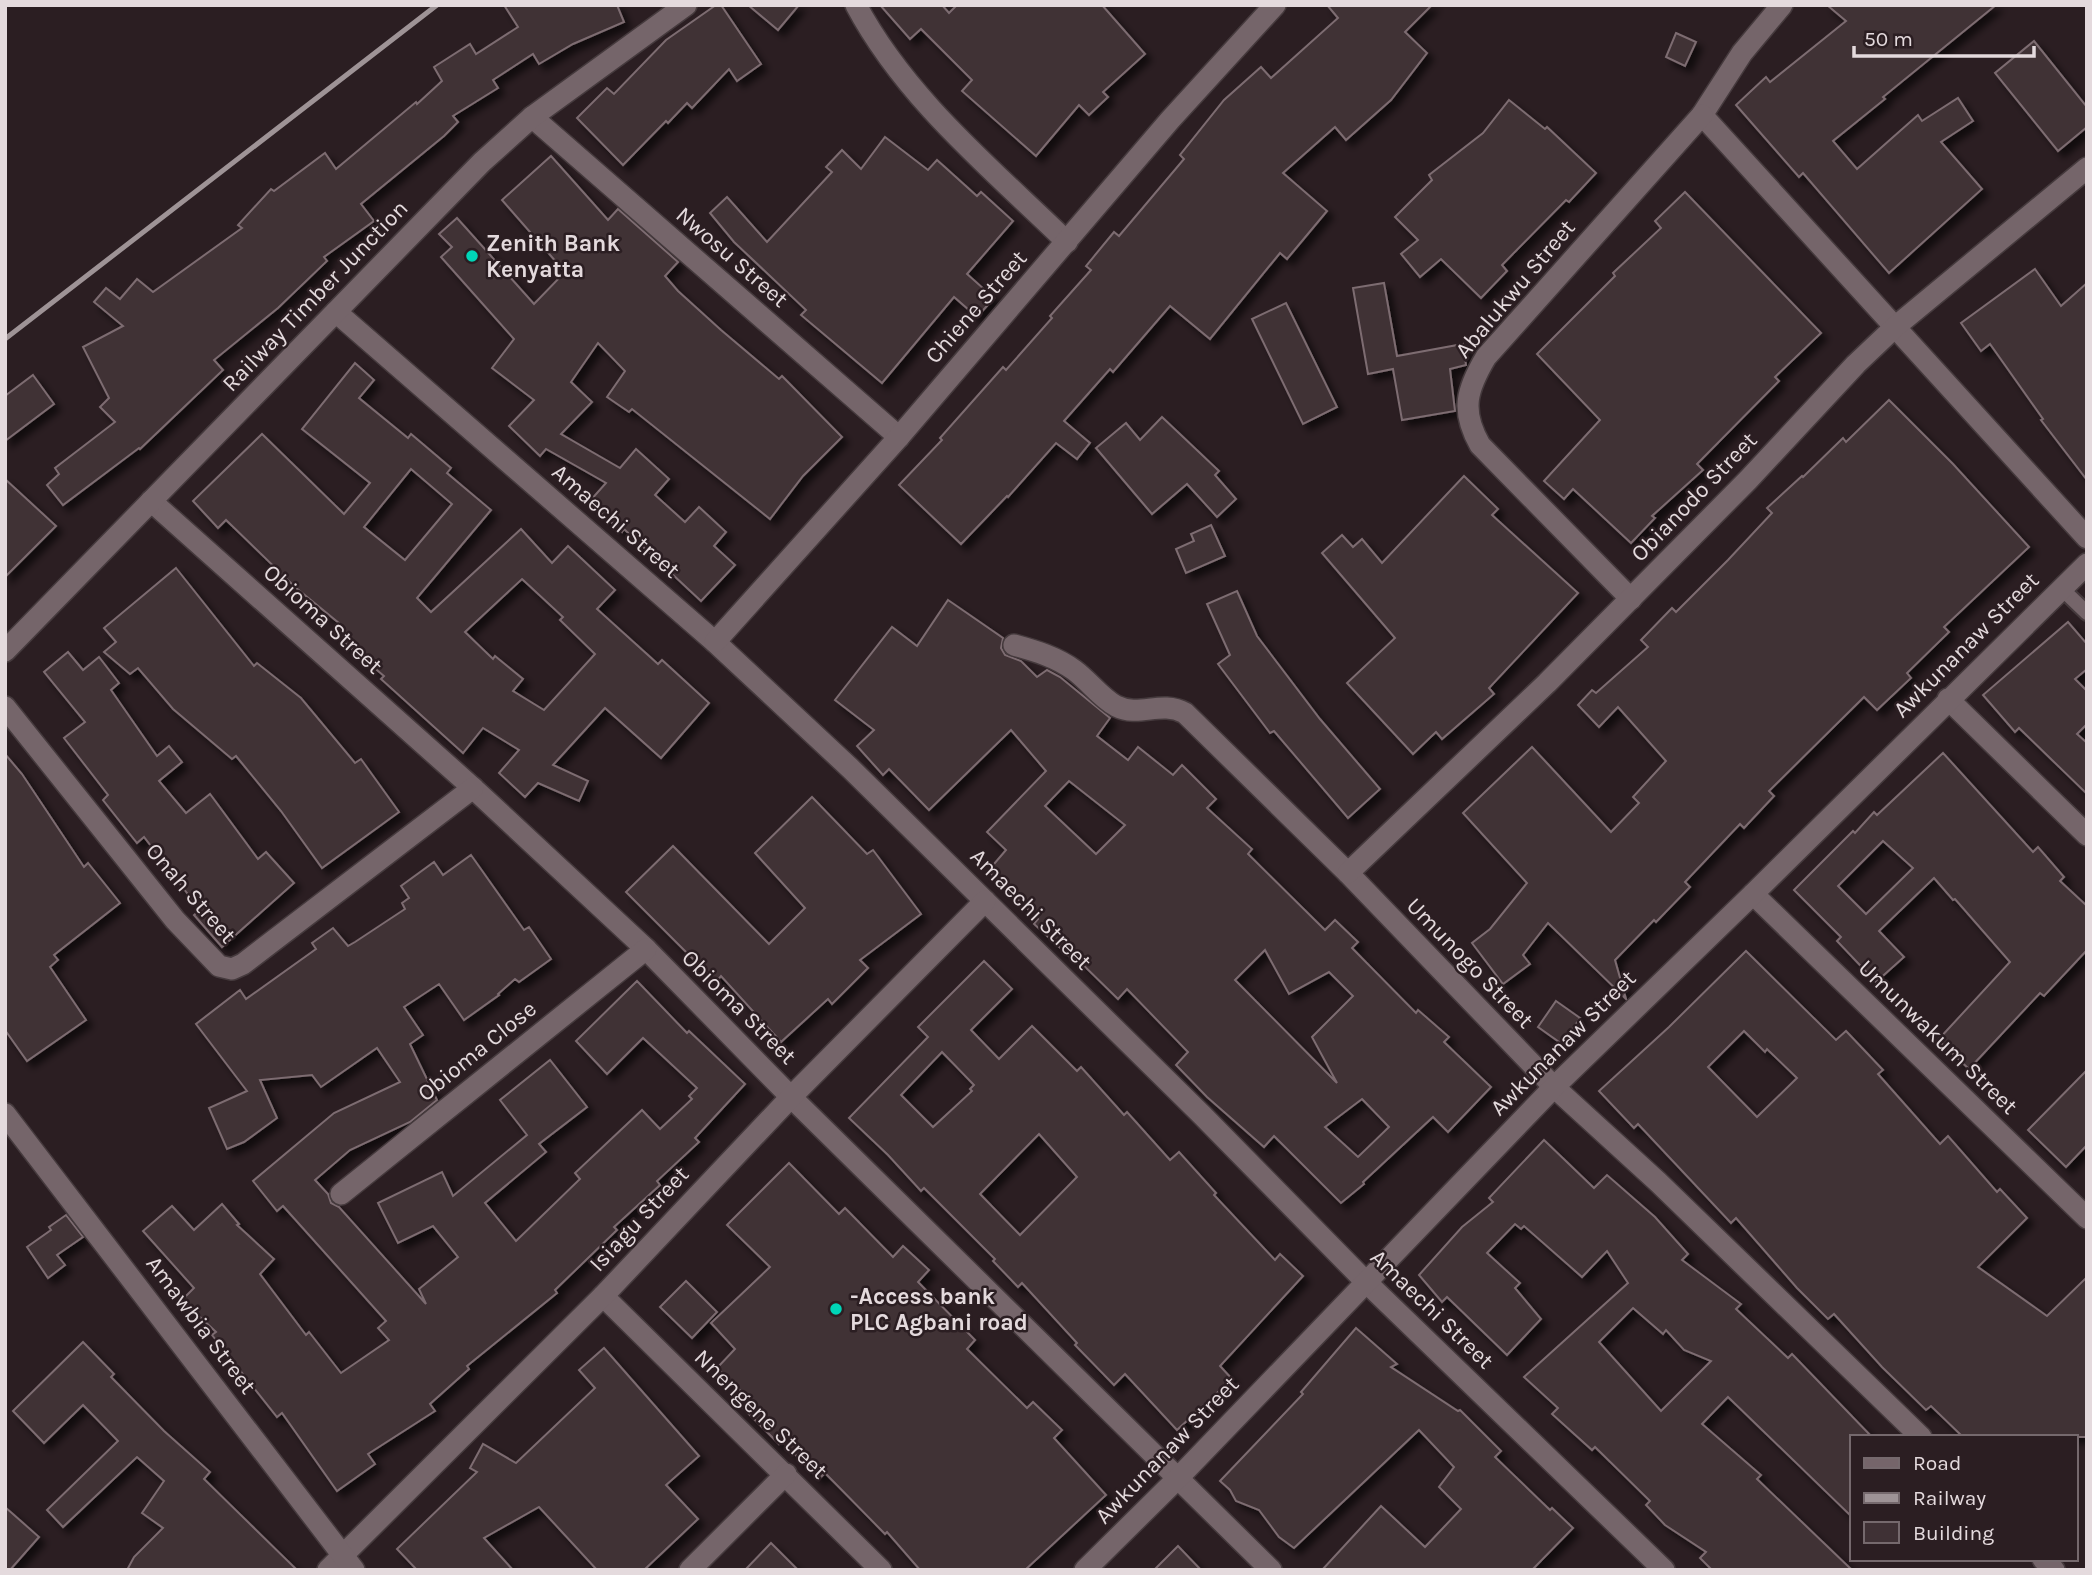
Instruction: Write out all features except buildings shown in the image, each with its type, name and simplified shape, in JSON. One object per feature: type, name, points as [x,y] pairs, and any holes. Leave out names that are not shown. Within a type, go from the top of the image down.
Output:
[{"type":"street","name":"Railway Timber Junction","points":[[5,651],[482,162],[532,117],[687,5]]},
{"type":"street","points":[[856,5],[883,51],[956,135],[1068,242]]},
{"type":"street","name":"Chiene Street","points":[[715,642],[899,437],[1170,120],[1275,5]]},
{"type":"street","name":"Abalukwu Street","points":[[1631,598],[1480,444],[1470,428],[1468,396],[1471,382],[1486,357],[1702,115],[1742,53],[1782,5]]},
{"type":"street","points":[[1702,115],[2087,538]]},
{"type":"street","name":"Nwosu Street","points":[[532,117],[899,437]]},
{"type":"street","name":"Obianodo Street","points":[[1348,873],[1547,683],[1895,327],[2087,168]]},
{"type":"street","name":"Amaechi Street","points":[[336,312],[715,642],[850,768],[1212,1125],[1365,1281],[1664,1570]]},
{"type":"street","name":"Obioma Street","points":[[150,501],[473,788],[646,949],[791,1097],[1271,1570]]},
{"type":"street","name":"Awkunanaw Street","points":[[1085,1570],[1178,1478],[1554,1087],[2087,564]]},
{"type":"street","name":"Umunogo Street","points":[[1014,645],[1046,654],[1074,670],[1115,706],[1132,711],[1173,706],[1185,713],[1348,873],[1554,1087],[1658,1182],[1919,1435]]},
{"type":"street","points":[[1948,699],[2087,835]]},
{"type":"street","name":"Onah Street","points":[[5,707],[175,920],[219,966],[232,969],[243,964],[473,788]]},
{"type":"street","name":"Umunwakum Street","points":[[1753,894],[2087,1218]]},
{"type":"street","name":"Isiagu Street","points":[[328,1570],[349,1562],[791,1097],[985,901]]},
{"type":"street","name":"Obioma Close","points":[[341,1194],[646,949]]},
{"type":"street","name":"Amawbia Street","points":[[5,1114],[349,1562]]},
{"type":"street","name":"Nnengene Street","points":[[603,1296],[881,1570]]},
{"type":"street","points":[[690,1570],[786,1474]]},
{"type":"lane","points":[[2061,588],[2087,613]]},
{"type":"railway","points":[[5,339],[437,5]]},
{"type":"place","name":"Zenith Bank Kenyatta","points":[[472,256]]},
{"type":"place","name":"-Access bank PLC Agbani road","points":[[836,1309]]}]
